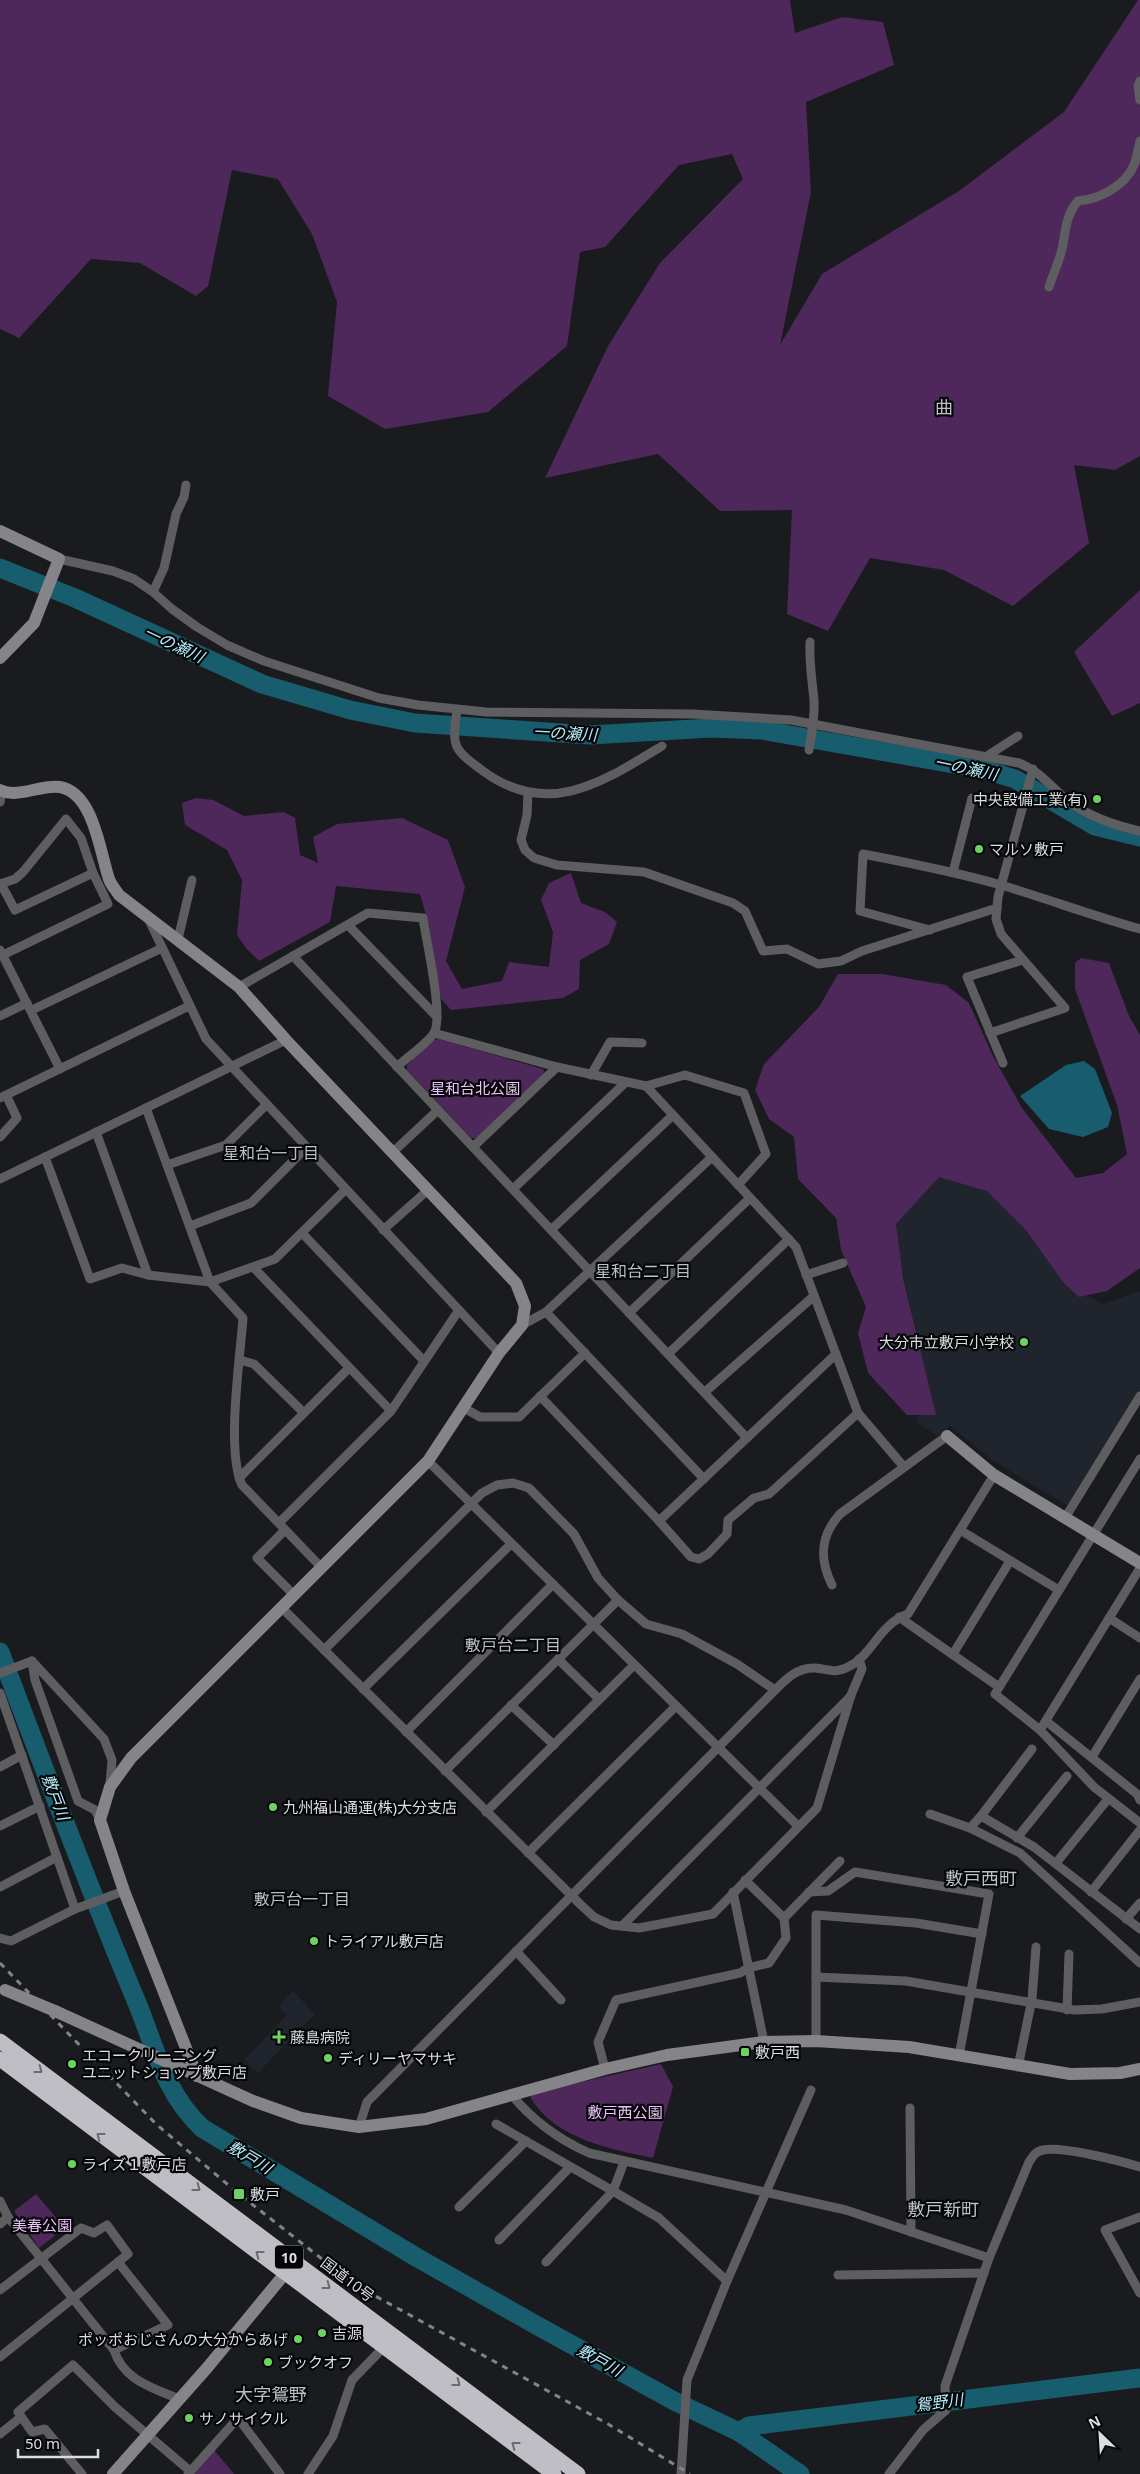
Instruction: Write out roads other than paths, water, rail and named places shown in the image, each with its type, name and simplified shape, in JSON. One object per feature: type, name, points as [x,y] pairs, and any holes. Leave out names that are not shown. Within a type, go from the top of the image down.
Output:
[{"type":"highway","name":"国道10号","points":[[0,2040],[290,2267],[384,2347],[554,2474]]},
{"type":"highway","name":"国道10号","points":[[0,2059],[578,2474]]},
{"type":"street","points":[[1140,82],[1138,86],[1140,100]]},
{"type":"street","points":[[1050,287],[1062,250],[1065,228],[1071,209],[1078,202],[1090,200],[1115,187],[1124,179],[1134,165],[1140,142]]},
{"type":"street","points":[[153,592],[164,568],[176,514],[184,496],[186,485]]},
{"type":"street","points":[[0,531],[57,564],[113,571],[134,580],[153,592],[197,627],[227,645],[264,661],[379,698],[457,714],[727,715],[791,720],[813,726],[1020,763],[1071,803],[1123,827],[1140,831]]},
{"type":"street","points":[[0,658],[34,623],[57,564]]},
{"type":"street","points":[[809,748],[813,726],[814,699],[809,666],[810,642]]},
{"type":"street","points":[[457,714],[453,737],[455,745],[464,755],[487,774],[509,786],[528,792],[550,795],[575,792],[602,780],[662,746]]},
{"type":"street","points":[[987,756],[1018,736]]},
{"type":"street","points":[[990,1033],[1065,1008],[1001,934],[996,919],[1001,885],[1032,772]]},
{"type":"street","points":[[1,795],[45,786],[63,788],[81,800],[92,819],[110,881],[117,892],[149,920],[178,939],[239,987],[286,1040],[516,1283],[525,1306],[522,1326]]},
{"type":"street","points":[[528,792],[527,814],[521,840],[525,850],[534,858],[557,865],[644,872],[733,903],[745,911],[763,951],[787,950],[818,964],[841,962],[862,951],[997,908]]},
{"type":"street","points":[[953,872],[972,798]]},
{"type":"street","points":[[93,873],[14,910],[0,884],[15,879],[23,872],[66,819],[81,838],[93,873],[108,904]]},
{"type":"street","points":[[930,930],[860,911],[863,854],[953,872],[1001,885],[1140,929]]},
{"type":"street","points":[[178,939],[192,880]]},
{"type":"street","points":[[60,1069],[1,952],[108,904],[117,892]]},
{"type":"street","points":[[239,987],[368,913],[422,918],[437,1017],[434,1033],[397,1067]]},
{"type":"street","points":[[149,920],[206,1039],[230,1067],[499,1353]]},
{"type":"street","points":[[348,925],[437,1017]]},
{"type":"street","points":[[36,1008],[162,948]]},
{"type":"street","points":[[293,956],[747,1438]]},
{"type":"street","points":[[1003,1063],[967,977],[1023,960]]},
{"type":"street","points":[[0,1016],[27,1003]]},
{"type":"street","points":[[0,1137],[17,1118],[3,1096],[189,1006]]},
{"type":"street","points":[[434,1033],[557,1068],[646,1086],[685,1075],[744,1093],[766,1154],[738,1185]]},
{"type":"street","points":[[0,1179],[286,1040]]},
{"type":"street","points":[[591,1074],[610,1042],[642,1043]]},
{"type":"street","points":[[473,1148],[557,1068]]},
{"type":"street","points":[[513,1189],[626,1082]]},
{"type":"street","points":[[646,1086],[796,1247],[858,1413],[904,1468]]},
{"type":"street","points":[[167,1166],[226,1145],[266,1105]]},
{"type":"street","points":[[146,1108],[210,1282],[243,1318],[234,1450],[239,1478],[242,1485],[321,1567]]},
{"type":"street","points":[[393,1152],[438,1110]]},
{"type":"street","points":[[551,1230],[673,1115]]},
{"type":"street","points":[[96,1132],[148,1275]]},
{"type":"street","points":[[190,1226],[251,1203],[306,1148]]},
{"type":"street","points":[[45,1156],[90,1279],[122,1268],[148,1275],[210,1282],[254,1268],[275,1259],[345,1190]]},
{"type":"street","points":[[110,1787],[131,1758],[428,1461],[499,1353],[522,1326],[546,1312],[712,1157]]},
{"type":"street","points":[[383,1230],[428,1190]]},
{"type":"street","points":[[629,1313],[750,1198]]},
{"type":"street","points":[[302,1233],[424,1361]]},
{"type":"street","points":[[668,1354],[789,1239]]},
{"type":"street","points":[[806,1275],[843,1262]]},
{"type":"street","points":[[254,1268],[391,1411]]},
{"type":"street","points":[[705,1392],[814,1296]]},
{"type":"street","points":[[293,1594],[257,1558],[282,1526],[391,1411],[458,1310]]},
{"type":"street","points":[[546,1312],[704,1479]]},
{"type":"street","points":[[464,1408],[480,1417],[519,1417],[585,1353]]},
{"type":"street","points":[[659,1521],[836,1354]]},
{"type":"street","points":[[240,1360],[254,1364],[304,1413]]},
{"type":"street","points":[[239,1478],[349,1368]]},
{"type":"street","points":[[540,1396],[691,1557],[699,1559],[708,1554],[727,1534],[728,1520],[754,1498],[769,1494],[858,1413]]},
{"type":"street","points":[[1065,1518],[1140,1396]]},
{"type":"street","points":[[832,1585],[824,1558],[824,1542],[828,1527],[840,1514],[947,1436],[994,1475],[1140,1564]]},
{"type":"street","points":[[1140,1458],[995,1694],[1040,1730],[1108,1798],[1140,1822]]},
{"type":"street","points":[[428,1461],[798,1826]]},
{"type":"street","points":[[359,2127],[367,2102],[775,1690],[795,1672],[815,1668],[826,1672],[838,1671],[850,1667],[890,1624],[899,1617],[908,1614],[994,1475]]},
{"type":"street","points":[[324,1650],[482,1493],[497,1485],[513,1483],[529,1488],[574,1534],[591,1568],[618,1600],[646,1624],[682,1634],[736,1664],[775,1690]]},
{"type":"street","points":[[960,1530],[1059,1590]]},
{"type":"street","points":[[363,1689],[512,1544]]},
{"type":"street","points":[[952,1654],[1010,1561]]},
{"type":"street","points":[[1040,1730],[1140,1568]]},
{"type":"street","points":[[406,1732],[553,1584]]},
{"type":"street","points":[[445,1771],[618,1600]]},
{"type":"street","points":[[281,1607],[594,1917],[611,1925],[639,1928],[713,1914],[732,1892],[817,1808],[851,1696],[862,1669],[859,1659]]},
{"type":"street","points":[[899,1617],[1000,1686]]},
{"type":"street","points":[[1109,1618],[1140,1638]]},
{"type":"street","points":[[558,1659],[599,1700]]},
{"type":"street","points":[[32,1661],[104,1739],[112,1760],[110,1787],[100,1820]]},
{"type":"street","points":[[0,1673],[32,1661]]},
{"type":"street","points":[[32,1661],[34,1680],[78,1802],[95,1810],[100,1820],[119,1893],[197,2076]]},
{"type":"street","points":[[486,1812],[634,1665]]},
{"type":"street","points":[[1092,1757],[1140,1679]]},
{"type":"street","points":[[0,1693],[2,1704],[22,1755],[75,1909]]},
{"type":"street","points":[[622,1926],[758,1787],[851,1696]]},
{"type":"street","points":[[511,1705],[554,1745]]},
{"type":"street","points":[[528,1853],[676,1706]]},
{"type":"street","points":[[1046,1720],[1139,1794]]},
{"type":"street","points":[[970,1828],[1032,1750]]},
{"type":"street","points":[[0,1766],[22,1755]]},
{"type":"street","points":[[1017,1838],[1067,1776]]},
{"type":"street","points":[[1056,1864],[1108,1798]]},
{"type":"street","points":[[0,1826],[40,1806]]},
{"type":"street","points":[[930,1814],[970,1828],[1020,1853],[1140,1963]]},
{"type":"street","points":[[981,1816],[1056,1864],[1140,1929]]},
{"type":"street","points":[[1091,1892],[1140,1830]]},
{"type":"street","points":[[0,1887],[58,1857]]},
{"type":"street","points":[[784,1918],[840,1861]]},
{"type":"street","points":[[809,1892],[828,1890],[855,1872],[989,1894],[960,2056]]},
{"type":"street","points":[[605,2069],[598,2042],[616,2000],[740,1973],[748,1968],[769,1963],[786,1938],[784,1918],[745,1880]]},
{"type":"street","points":[[732,1892],[764,2042]]},
{"type":"street","points":[[0,1938],[11,1941],[85,1904],[119,1893]]},
{"type":"street","points":[[1126,1919],[1140,1903]]},
{"type":"street","points":[[816,2041],[816,1915],[916,1923],[982,1934]]},
{"type":"street","points":[[1018,2067],[1029,2003],[1032,2000],[1036,1947]]},
{"type":"street","points":[[516,1951],[561,2000]]},
{"type":"street","points":[[1067,2010],[1069,1954]]},
{"type":"street","points":[[816,1977],[906,1981],[972,1991],[1067,2010],[1102,2009],[1140,2002]]},
{"type":"street","points":[[2,1989],[55,2011],[253,2101],[301,2118],[359,2127],[426,2119],[605,2069],[667,2055],[764,2042],[816,2041],[892,2046],[1018,2067],[1079,2074],[1120,2073],[1140,2069]]},
{"type":"street","points":[[681,2474],[686,2420],[687,2380],[727,2281],[811,2090]]},
{"type":"street","points":[[511,2094],[521,2106],[548,2130],[569,2144],[589,2153],[846,2210],[989,2258]]},
{"type":"street","points":[[910,2108],[911,2232]]},
{"type":"street","points":[[496,2124],[659,2218],[727,2281]]},
{"type":"street","points":[[459,2207],[526,2141]]},
{"type":"street","points":[[889,2474],[923,2430],[946,2410],[945,2386],[989,2258],[1029,2162],[1036,2152],[1043,2150],[1065,2151],[1140,2167]]},
{"type":"street","points":[[546,2262],[613,2191],[624,2162]]},
{"type":"street","points":[[499,2240],[570,2166]]},
{"type":"street","points":[[0,2201],[8,2217],[114,2350],[120,2365],[130,2376],[179,2399]]},
{"type":"street","points":[[0,2224],[8,2217]]},
{"type":"street","points":[[1140,2217],[1105,2230],[1140,2293]]},
{"type":"street","points":[[0,2290],[80,2228],[94,2233],[107,2225],[128,2254],[0,2357]]},
{"type":"street","points":[[114,2350],[168,2325],[118,2262]]},
{"type":"street","points":[[113,2474],[290,2267]]},
{"type":"street","points":[[838,2275],[984,2273]]},
{"type":"street","points":[[308,2474],[334,2436],[352,2380],[384,2347]]},
{"type":"street","points":[[82,2474],[45,2430],[32,2432],[18,2412],[73,2364],[115,2407],[148,2434],[189,2473],[238,2418],[280,2474]]},
{"type":"street","points":[[0,2434],[21,2417]]},
{"type":"water","points":[[1084,1061],[1095,1069],[1112,1113],[1108,1127],[1083,1137],[1049,1129],[1020,1096],[1066,1065]]},
{"type":"waterway","name":"一の瀬川","points":[[0,568],[75,598],[262,684],[350,710],[415,723],[590,735],[711,728],[762,730],[982,769],[1015,779],[1095,826],[1140,837]]},
{"type":"waterway","name":"敷戸川","points":[[0,1652],[161,2067],[178,2099],[202,2128],[416,2257],[536,2325],[676,2402],[739,2432],[800,2474]]},
{"type":"waterway","name":"鴛野川","points":[[739,2432],[749,2426],[1140,2378]]},
{"type":"railway","points":[[0,1963],[156,2124],[239,2194],[331,2266],[368,2292],[608,2424],[690,2474]]},
{"type":"place","name":"中央設備工業(有)","points":[[1097,799]]},
{"type":"place","name":"マルソ敷戸","points":[[979,849]]},
{"type":"place","name":"大分市立敷戸小学校","points":[[1024,1342]]},
{"type":"place","name":"九州福山通運(株)大分支店","points":[[273,1807]]},
{"type":"place","name":"トライアル敷戸店","points":[[314,1941]]},
{"type":"place","name":"藤島病院","points":[[279,2037]]},
{"type":"place","name":"敷戸西","points":[[745,2052]]},
{"type":"place","name":"ディリーヤマサキ","points":[[328,2058]]},
{"type":"place","name":"エコークリーニング ユニットショップ敷戸店","points":[[72,2064]]},
{"type":"place","name":"ライズ１敷戸店","points":[[72,2164]]},
{"type":"place","name":"敷戸","points":[[239,2194]]},
{"type":"place","name":"吉源","points":[[322,2333]]},
{"type":"place","name":"ポッポおじさんの大分からあげ","points":[[298,2339]]},
{"type":"place","name":"ブックオフ","points":[[268,2362]]},
{"type":"place","name":"サノサイクル","points":[[189,2418]]},
{"type":"district","name":"曲","points":[[944,407]]},
{"type":"district","name":"星和台一丁目","points":[[271,1153]]},
{"type":"district","name":"星和台二丁目","points":[[643,1271]]},
{"type":"district","name":"敷戸台二丁目","points":[[513,1645]]},
{"type":"district","name":"敷戸西町","points":[[981,1878]]},
{"type":"district","name":"敷戸台一丁目","points":[[302,1899]]},
{"type":"district","name":"敷戸新町","points":[[943,2209]]},
{"type":"district","name":"大字鴛野","points":[[271,2394]]},
{"type":"park label","name":"星和台北公園","points":[[475,1088]]},
{"type":"park label","name":"敷戸西公園","points":[[625,2112]]},
{"type":"park label","name":"美春公園","points":[[42,2225]]}]
